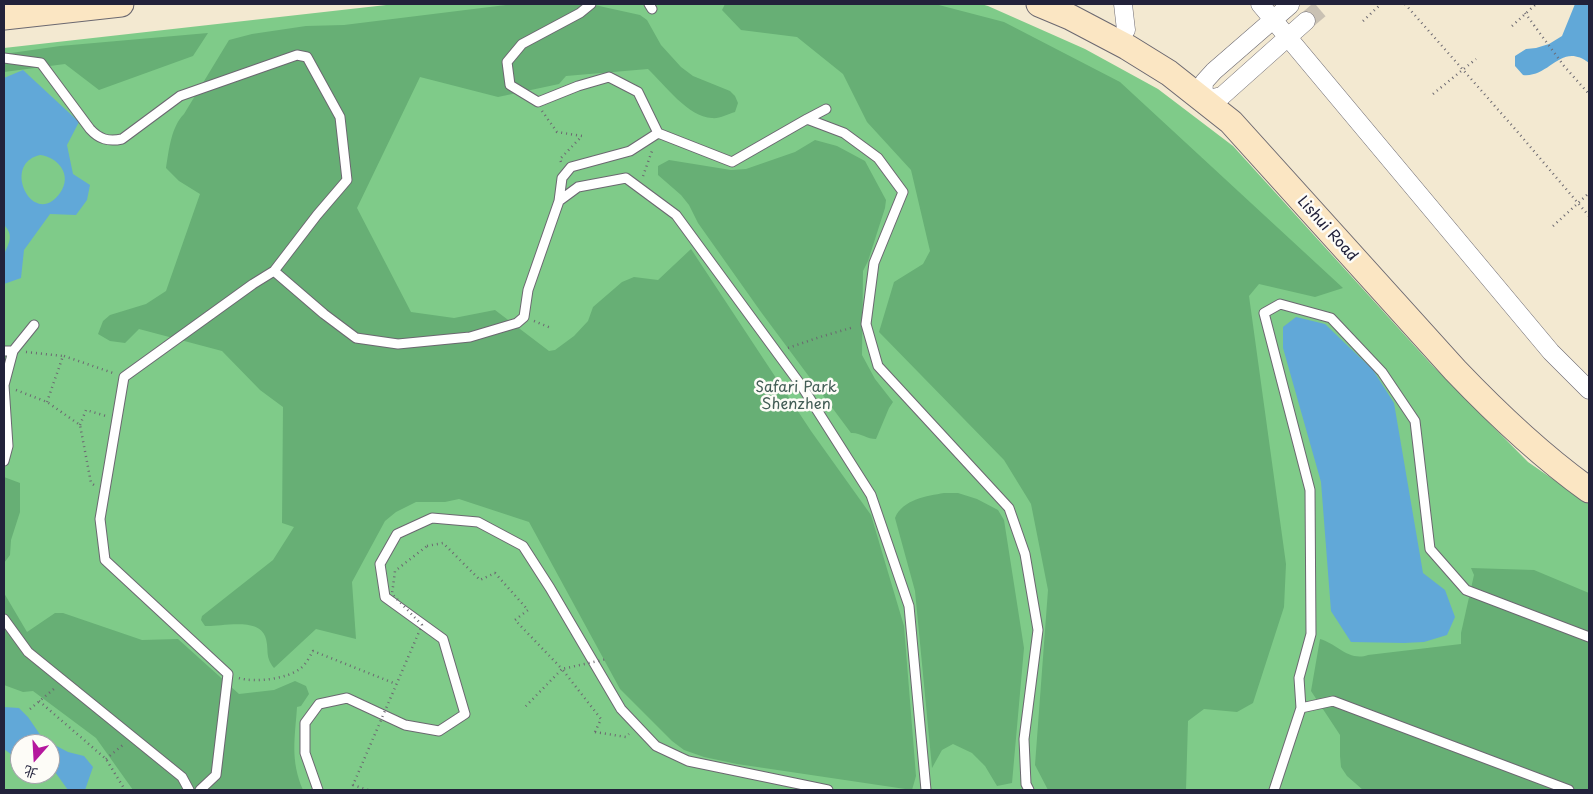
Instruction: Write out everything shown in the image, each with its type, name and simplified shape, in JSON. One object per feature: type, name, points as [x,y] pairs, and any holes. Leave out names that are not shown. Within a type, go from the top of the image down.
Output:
[{"type":"main road","points":[[4,17],[121,4]]},
{"type":"main road","name":"Lishui Road","points":[[1039,4],[1070,17],[1127,47],[1169,73],[1210,93],[1242,112],[1482,380],[1544,439],[1589,474]]},
{"type":"main road","name":"Lishui Road","points":[[1074,4],[1126,30],[1180,63],[1210,93],[1231,122],[1482,399],[1532,444],[1589,490]]},
{"type":"street","points":[[1123,4],[1126,30]]},
{"type":"street","points":[[1260,4],[1552,352],[1589,390]]},
{"type":"street","points":[[1210,93],[1214,71],[1290,5]]},
{"type":"street","points":[[1210,93],[1288,37],[1306,21]]},
{"type":"lane","points":[[591,4],[580,13],[522,44],[507,62],[510,85],[538,102],[578,86],[609,77],[638,92],[658,133],[732,162],[826,108]]},
{"type":"lane","points":[[4,58],[41,63],[97,137],[111,141],[122,139],[180,96],[298,54],[307,57],[340,117],[348,180],[317,215],[274,271],[253,284],[124,377],[100,520],[105,560],[228,674],[216,775],[200,790]]},
{"type":"lane","points":[[807,119],[844,133],[878,158],[903,192],[874,263],[866,324],[878,366],[1010,508],[1025,554],[1038,630],[1024,739],[1026,784],[1029,790]]},
{"type":"lane","points":[[274,271],[324,314],[356,338],[398,344],[470,337],[517,323],[524,316],[528,290],[559,201],[562,178],[571,167],[630,151],[658,133]]},
{"type":"lane","points":[[559,201],[578,187],[626,178],[676,216],[803,388],[871,495],[909,606],[926,790]]},
{"type":"lane","points":[[1274,790],[1301,708],[1299,678],[1311,634],[1310,490],[1264,313],[1280,304],[1331,318],[1382,372],[1415,421],[1430,548],[1466,590],[1589,636]]},
{"type":"lane","points":[[4,461],[8,446],[4,385],[8,351],[34,325]]},
{"type":"lane","points":[[318,790],[305,753],[305,723],[319,704],[347,698],[405,725],[439,731],[465,714],[443,639],[386,597],[380,564],[397,534],[432,518],[478,522],[523,546],[550,588],[620,709],[656,746],[688,761],[828,790]]},
{"type":"lane","points":[[4,619],[28,652],[182,776],[190,790]]},
{"type":"lane","points":[[1301,708],[1333,701],[1569,790]]},
{"type":"path","points":[[1362,21],[1381,4]]},
{"type":"path","points":[[1405,4],[1589,216]]},
{"type":"path","points":[[1512,26],[1536,4]]},
{"type":"path","points":[[1525,13],[1564,66],[1589,94]]},
{"type":"path","points":[[1433,94],[1476,59]]},
{"type":"path","points":[[538,102],[542,114],[557,132],[582,136],[560,159],[562,178]]},
{"type":"path","points":[[639,188],[658,133]]},
{"type":"path","points":[[1553,226],[1589,193]]},
{"type":"path","points":[[524,316],[551,328]]},
{"type":"path","points":[[777,353],[820,337],[866,324]]},
{"type":"path","points":[[8,351],[63,356],[124,377]]},
{"type":"path","points":[[47,402],[63,356]]},
{"type":"path","points":[[4,385],[47,402],[80,425]]},
{"type":"path","points":[[105,490],[91,483],[80,425],[86,410],[116,419]]},
{"type":"path","points":[[368,790],[353,785],[422,625],[392,594],[395,571],[427,546],[443,543],[480,580],[495,573],[528,610],[515,620],[562,669],[601,719],[595,732],[626,737],[636,725]]},
{"type":"path","points":[[228,674],[248,680],[277,679],[301,668],[314,652],[396,684]]},
{"type":"path","points":[[525,707],[562,669],[607,659]]},
{"type":"path","points":[[30,709],[64,681]]},
{"type":"path","points":[[39,701],[106,759],[125,790]]},
{"type":"path","points":[[106,759],[133,737]]},
{"type":"green space","name":"Safari Park Shenzhen","points":[[395,4],[981,4],[988,6],[1085,49],[1158,89],[1233,146],[1431,364],[1528,462],[1589,504],[1589,790],[4,790],[4,48]]},
{"type":"green space","points":[[514,4],[590,4],[640,15],[647,20],[661,45],[681,67],[693,76],[730,91],[735,96],[738,103],[735,112],[715,118],[694,112],[677,99],[648,69],[566,76],[559,84],[498,97],[420,77],[357,208],[411,312],[454,318],[495,310],[549,351],[555,350],[574,336],[588,321],[593,307],[622,282],[634,277],[658,280],[691,249],[811,431],[871,515],[904,626],[916,776],[912,790],[737,764],[704,757],[684,750],[672,741],[620,689],[529,522],[459,499],[445,502],[416,502],[396,512],[385,521],[352,582],[356,639],[316,629],[274,668],[268,657],[266,639],[263,632],[256,627],[239,624],[205,626],[201,620],[202,616],[273,560],[294,527],[282,523],[283,407],[260,390],[222,351],[139,329],[125,343],[110,341],[98,334],[103,321],[110,315],[146,304],[166,291],[200,194],[179,181],[166,168],[171,139],[176,125],[229,40],[252,34],[306,26],[344,25]]},
{"type":"green space","points":[[725,4],[935,4],[1004,22],[1120,82],[1343,288],[1315,297],[1259,284],[1249,296],[1286,564],[1284,607],[1253,703],[1237,712],[1204,709],[1188,721],[1186,790],[1048,790],[1035,765],[1048,590],[1031,504],[1004,460],[879,332],[894,282],[923,264],[930,251],[911,170],[867,122],[843,74],[797,37],[741,30],[722,10]]},
{"type":"green space","points":[[208,33],[193,56],[99,90],[65,64],[4,72],[4,54],[60,46]]},
{"type":"green space","points":[[815,140],[837,146],[865,161],[886,200],[868,261],[863,271],[862,355],[875,379],[893,402],[876,439],[851,433],[761,312],[698,223],[689,205],[681,195],[658,175],[658,166],[669,160],[731,170],[746,169],[795,152]]},
{"type":"green space","points":[[4,477],[20,483],[20,512],[11,540],[10,555],[4,563]]},
{"type":"green space","points":[[944,493],[958,493],[977,499],[998,510],[1004,520],[1024,648],[1012,783],[997,786],[985,766],[972,753],[953,744],[942,750],[932,768],[915,591],[895,518],[904,506],[923,497]]},
{"type":"green space","points":[[1471,568],[1534,570],[1589,593],[1589,790],[1363,790],[1347,776],[1341,767],[1340,735],[1311,691],[1320,639],[1355,656],[1461,644],[1461,633],[1474,575]]},
{"type":"green space","points":[[4,593],[27,632],[55,613],[63,613],[142,640],[178,639],[239,694],[274,690],[295,681],[306,686],[309,694],[301,706],[297,707],[295,739],[296,769],[303,790],[133,790],[96,738],[33,691],[23,692],[4,685]]},
{"type":"water","points":[[1575,4],[1589,4],[1589,63],[1579,57],[1571,56],[1563,58],[1541,71],[1523,75],[1515,66],[1515,56],[1526,49],[1549,44],[1562,36]]},
{"type":"water","points":[[23,70],[79,122],[67,145],[73,174],[90,185],[87,200],[76,215],[50,214],[24,250],[21,278],[4,284],[3,258],[10,236],[4,225],[4,78]],"holes":[[[40,155],[47,156],[62,168],[65,180],[60,193],[50,202],[40,204],[32,200],[25,191],[22,181],[23,170],[28,161]]]},
{"type":"water","points":[[1296,317],[1325,324],[1373,370],[1394,403],[1423,573],[1445,590],[1455,617],[1447,635],[1424,642],[1351,642],[1331,611],[1321,482],[1283,348],[1283,327]]},
{"type":"water","points":[[4,707],[19,708],[40,734],[10,734],[10,754],[4,749]]},
{"type":"water","points":[[60,748],[84,756],[93,767],[85,790],[68,790],[60,779]]},
{"type":"tunnel","points":[[1306,21],[1326,4]]}]
